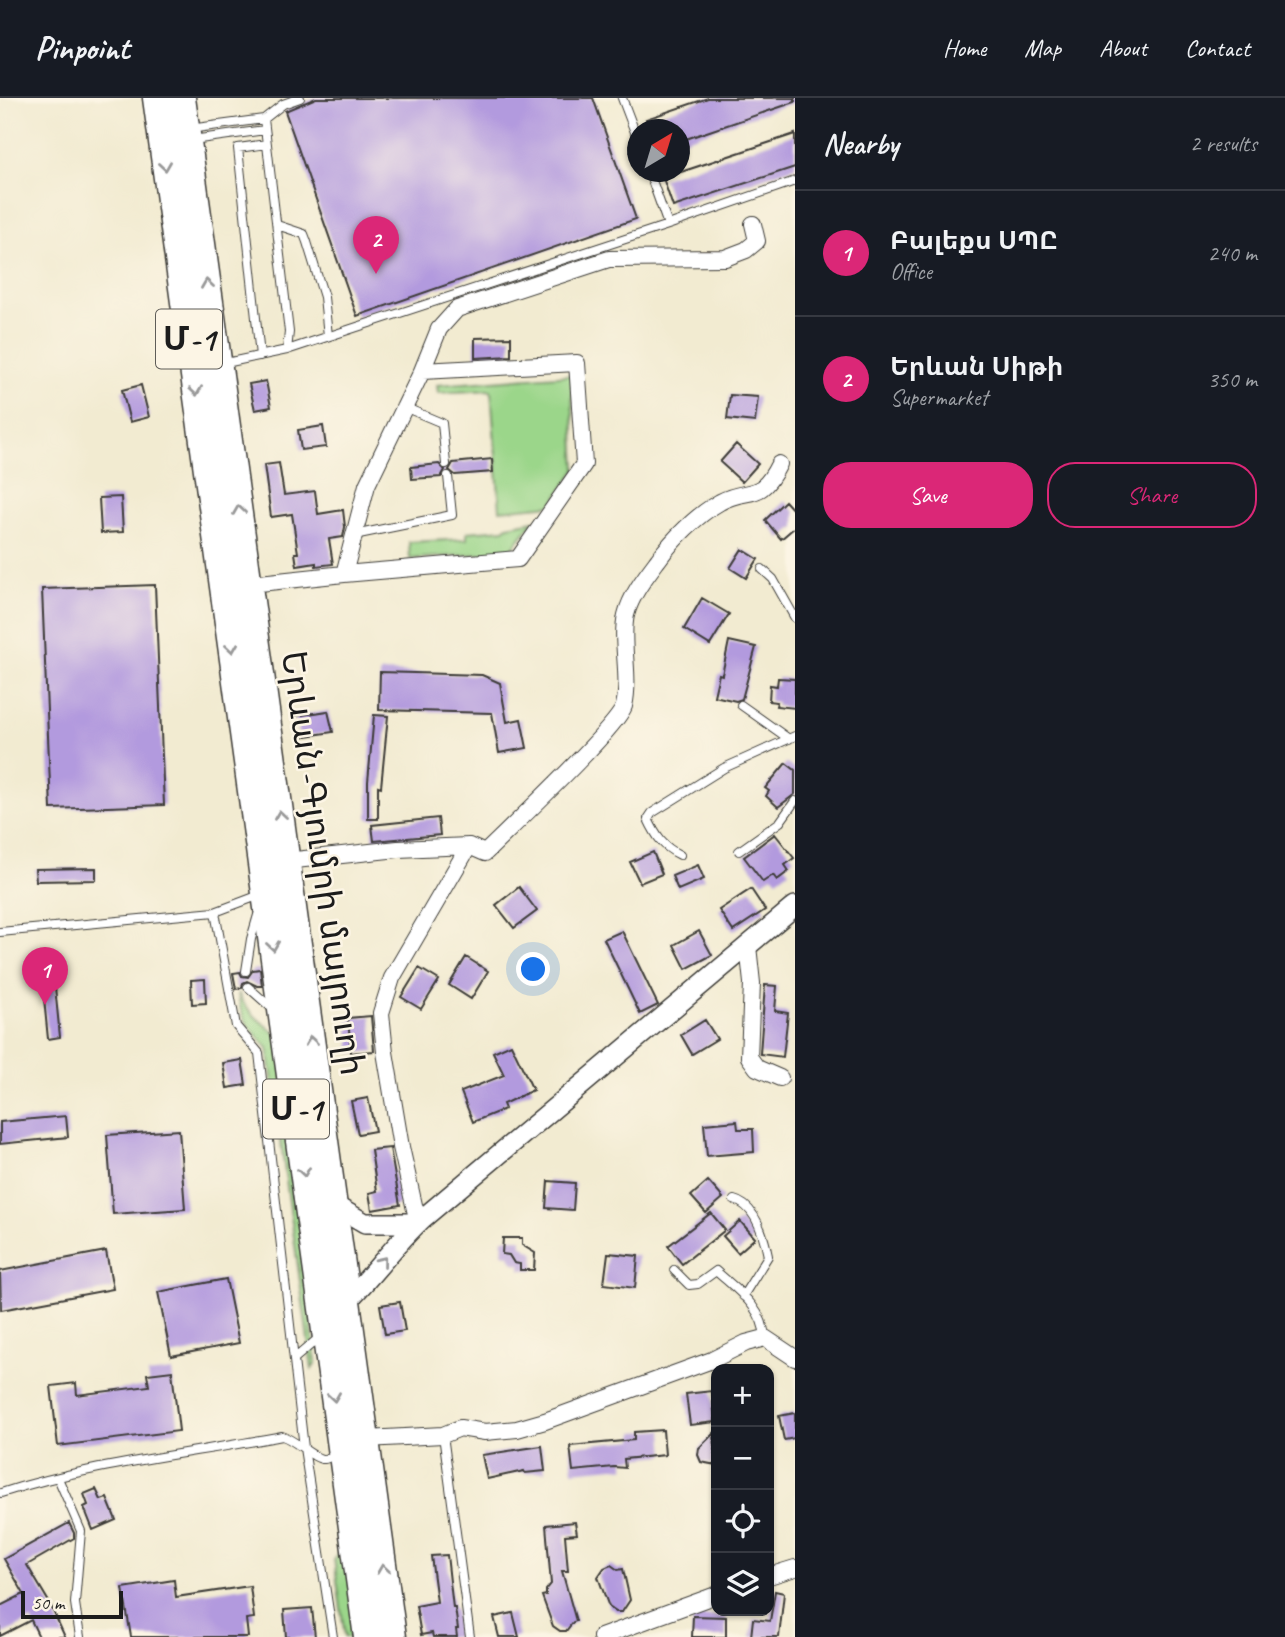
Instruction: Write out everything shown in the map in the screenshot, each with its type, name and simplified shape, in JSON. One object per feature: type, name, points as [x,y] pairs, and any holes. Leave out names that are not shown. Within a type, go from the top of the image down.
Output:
[{"type":"highway","name":"Երևան-Գյումրի մայրուղի","points":[[156,98],[286,861],[393,1637]]},
{"type":"highway","name":"Երևան-Գյումրի մայրուղի","points":[[182,98],[218,365],[240,581],[266,893],[367,1637]]},
{"type":"street","points":[[344,574],[367,485],[422,371],[439,329],[457,309],[609,259],[725,258],[746,250],[757,241],[753,223]]},
{"type":"street","points":[[240,581],[518,559],[584,464],[577,363],[422,371]]},
{"type":"street","points":[[286,861],[398,849],[469,846],[485,853],[601,736],[623,708],[626,616],[636,592],[659,558],[689,526],[721,502],[763,489],[779,464]]},
{"type":"street","points":[[418,1223],[401,1147],[381,1013],[392,978],[469,846]]},
{"type":"street","points":[[348,1300],[388,1252],[418,1223],[795,906]]},
{"type":"street","points":[[748,946],[751,983],[749,1057],[757,1068],[779,1078]]},
{"type":"street","points":[[334,1205],[365,1223],[418,1223]]},
{"type":"street","points":[[366,1439],[443,1435],[460,1429],[517,1429],[712,1360],[746,1343],[765,1338],[793,1352]]},
{"type":"street","points":[[774,1574],[795,1568]]},
{"type":"street","points":[[601,1637],[711,1597]]},
{"type":"lane","points":[[187,135],[264,119],[283,104],[300,98]]},
{"type":"lane","points":[[622,98],[630,119]]},
{"type":"lane","points":[[264,119],[289,332],[287,350]]},
{"type":"lane","points":[[187,135],[265,130]]},
{"type":"lane","points":[[260,356],[238,148],[267,144]]},
{"type":"lane","points":[[218,365],[287,350],[668,225],[795,180]]},
{"type":"lane","points":[[653,182],[668,225]]},
{"type":"lane","points":[[277,225],[304,234],[324,297],[328,336]]},
{"type":"lane","points":[[404,407],[442,423],[446,464]]},
{"type":"lane","points":[[354,536],[452,515],[447,476]]},
{"type":"lane","points":[[762,569],[773,579],[795,618]]},
{"type":"lane","points":[[741,705],[792,738]]},
{"type":"lane","points":[[680,855],[666,848],[654,832],[649,819],[652,813],[724,768],[792,738]]},
{"type":"lane","points":[[739,851],[780,822],[795,801]]},
{"type":"lane","points":[[0,932],[215,912],[266,893]]},
{"type":"lane","points":[[246,971],[251,939],[266,893]]},
{"type":"lane","points":[[215,912],[236,1026],[259,1053],[304,1448],[333,1637]]},
{"type":"lane","points":[[248,987],[284,1019]]},
{"type":"lane","points":[[734,1200],[743,1202],[749,1208],[759,1227],[768,1256],[743,1296]]},
{"type":"lane","points":[[674,1270],[689,1285],[698,1284],[716,1271],[754,1306],[764,1322],[765,1338]]},
{"type":"lane","points":[[294,1359],[326,1332]]},
{"type":"lane","points":[[443,1435],[470,1637]]},
{"type":"lane","points":[[1,1493],[58,1478],[282,1436],[297,1442],[321,1459],[327,1460],[341,1450]]},
{"type":"lane","points":[[58,1478],[81,1531],[75,1602],[80,1637]]},
{"type":"green space","points":[[571,375],[576,470],[551,505],[500,510],[491,390],[438,393],[437,385]]},
{"type":"green space","points":[[534,521],[509,552],[410,559],[409,542],[467,539],[467,532],[504,529]]},
{"type":"green space","points":[[238,992],[250,1011],[279,1037],[316,1363],[312,1369],[268,1048],[247,1023],[241,1010]]},
{"type":"green space","points":[[342,1553],[346,1555],[360,1637],[345,1637],[334,1559]]},
{"type":"building","points":[[316,98],[593,98],[636,219],[357,316],[285,111]]},
{"type":"building","points":[[708,98],[795,98],[795,102],[690,138],[690,119],[646,119]]},
{"type":"building","points":[[795,134],[795,167],[673,207],[664,182],[690,182],[690,169]]},
{"type":"building","points":[[511,337],[511,356],[475,358],[475,338]]},
{"type":"building","points":[[266,381],[271,407],[255,410],[249,384]]},
{"type":"building","points":[[141,385],[149,417],[130,422],[122,390]]},
{"type":"building","points":[[730,395],[758,397],[755,422],[727,419]]},
{"type":"building","points":[[323,426],[326,447],[301,450],[298,430]]},
{"type":"building","points":[[736,444],[758,464],[742,482],[720,462]]},
{"type":"building","points":[[492,459],[493,472],[455,475],[449,470],[453,463]]},
{"type":"building","points":[[279,463],[284,495],[315,491],[318,514],[343,510],[343,537],[329,539],[333,564],[297,566],[295,553],[298,553],[292,514],[271,517],[264,465]]},
{"type":"building","points":[[439,464],[445,470],[441,477],[412,479],[411,467]]},
{"type":"building","points":[[121,497],[123,532],[101,533],[99,498]]},
{"type":"building","points":[[785,501],[795,512],[795,527],[781,539],[765,520]]},
{"type":"building","points":[[742,549],[758,559],[746,578],[730,568]]},
{"type":"building","points":[[155,585],[164,805],[51,809],[42,589]]},
{"type":"building","points":[[702,598],[729,614],[710,645],[684,629]]},
{"type":"building","points":[[729,641],[756,647],[742,699],[736,701],[714,696],[719,674],[722,675]]},
{"type":"building","points":[[380,672],[482,675],[500,683],[507,722],[521,719],[527,748],[499,753],[492,713],[379,710]]},
{"type":"building","points":[[778,678],[795,679],[795,708],[776,706],[777,702],[769,701],[770,685],[777,686]]},
{"type":"building","points":[[328,711],[333,732],[299,737],[295,716]]},
{"type":"building","points":[[374,715],[388,716],[381,787],[378,786],[378,819],[368,819],[368,782]]},
{"type":"building","points":[[786,763],[795,770],[795,794],[778,807],[766,796],[769,791],[765,788]]},
{"type":"building","points":[[438,818],[440,835],[374,841],[372,825]]},
{"type":"building","points":[[775,834],[794,858],[785,865],[789,871],[777,880],[773,875],[763,882],[744,857]]},
{"type":"building","points":[[653,852],[662,874],[640,883],[630,862]]},
{"type":"building","points":[[698,865],[704,879],[678,890],[672,876]]},
{"type":"building","points":[[96,868],[96,880],[36,881],[35,869]]},
{"type":"building","points":[[519,887],[537,911],[514,928],[496,905]]},
{"type":"building","points":[[751,889],[765,910],[733,931],[719,910]]},
{"type":"building","points":[[622,931],[658,1005],[640,1014],[604,939]]},
{"type":"building","points":[[699,931],[712,955],[686,969],[674,945]]},
{"type":"building","points":[[52,957],[60,1037],[48,1039],[40,958]]},
{"type":"building","points":[[466,957],[488,971],[471,999],[449,985]]},
{"type":"building","points":[[419,968],[439,980],[421,1009],[401,997]]},
{"type":"building","points":[[260,969],[262,986],[247,981],[242,988],[236,989],[233,973],[240,972],[242,976],[248,977],[253,970]]},
{"type":"building","points":[[205,979],[206,1003],[192,1004],[191,980]]},
{"type":"building","points":[[765,985],[777,986],[775,1011],[788,1013],[783,1057],[760,1054]]},
{"type":"building","points":[[371,1016],[374,1051],[351,1053],[348,1018]]},
{"type":"building","points":[[705,1020],[717,1039],[692,1054],[681,1035]]},
{"type":"building","points":[[511,1044],[533,1090],[503,1104],[505,1109],[473,1122],[461,1092],[504,1075],[493,1052]]},
{"type":"building","points":[[242,1060],[246,1085],[227,1088],[223,1063]]},
{"type":"building","points":[[368,1098],[375,1131],[358,1134],[351,1101]]},
{"type":"building","points":[[66,1116],[68,1137],[0,1144],[0,1122]]},
{"type":"building","points":[[737,1121],[738,1129],[753,1129],[754,1152],[707,1156],[704,1124]]},
{"type":"building","points":[[179,1130],[185,1209],[113,1214],[107,1135]]},
{"type":"building","points":[[390,1148],[400,1205],[372,1210],[369,1193],[377,1191],[371,1150]]},
{"type":"building","points":[[548,1181],[575,1183],[573,1210],[546,1208]]},
{"type":"building","points":[[708,1181],[723,1198],[706,1213],[691,1196]]},
{"type":"building","points":[[711,1213],[725,1230],[682,1264],[668,1246]]},
{"type":"building","points":[[740,1221],[755,1238],[738,1253],[723,1236]]},
{"type":"building","points":[[503,1238],[522,1238],[522,1245],[535,1253],[534,1270],[520,1270],[520,1264],[514,1263],[509,1255],[502,1254]]},
{"type":"building","points":[[106,1251],[113,1289],[1,1310],[0,1271]]},
{"type":"building","points":[[608,1253],[638,1256],[635,1288],[604,1284]]},
{"type":"building","points":[[226,1279],[239,1343],[171,1356],[158,1292]]},
{"type":"building","points":[[400,1302],[405,1331],[385,1334],[380,1305]]},
{"type":"building","points":[[172,1371],[179,1431],[58,1446],[51,1386],[76,1383],[77,1395],[149,1386],[147,1374]]},
{"type":"building","points":[[711,1391],[711,1422],[690,1425],[686,1394]]},
{"type":"building","points":[[795,1413],[795,1438],[784,1440],[779,1416]]},
{"type":"building","points":[[663,1430],[665,1455],[624,1459],[625,1468],[573,1471],[570,1446],[634,1440],[634,1432]]},
{"type":"building","points":[[711,1436],[711,1464],[701,1462],[699,1448]]},
{"type":"building","points":[[542,1446],[545,1471],[524,1471],[487,1479],[482,1455]]},
{"type":"building","points":[[96,1489],[101,1500],[107,1498],[116,1520],[93,1530],[84,1507],[88,1505],[84,1494]]},
{"type":"building","points":[[575,1522],[577,1534],[565,1535],[568,1571],[562,1571],[576,1621],[566,1631],[560,1631],[553,1626],[542,1596],[546,1595],[551,1584],[546,1525]]},
{"type":"building","points":[[69,1523],[74,1538],[27,1565],[49,1602],[65,1637],[39,1637],[31,1620],[0,1636],[0,1606],[24,1594],[4,1559]]},
{"type":"building","points":[[447,1555],[457,1637],[433,1637],[432,1633],[421,1635],[416,1606],[437,1602],[431,1556]]},
{"type":"building","points":[[611,1565],[618,1570],[623,1569],[630,1600],[622,1612],[616,1612],[609,1607],[598,1577],[604,1568]]},
{"type":"building","points":[[174,1580],[176,1597],[250,1586],[254,1618],[246,1619],[248,1637],[131,1637],[123,1588]]},
{"type":"building","points":[[775,1591],[784,1593],[779,1637],[751,1637],[753,1619],[770,1621],[771,1616],[774,1616]]},
{"type":"building","points":[[312,1608],[315,1637],[286,1637],[284,1610]]},
{"type":"building","points":[[513,1613],[519,1637],[499,1637],[494,1617]]},
{"type":"building","points":[[693,1616],[726,1617],[726,1637],[692,1637]]},
{"type":"place","name":"Երևան Սիթի","points":[[376,274]]},
{"type":"place","name":"Բալեքս ՍՊԸ","points":[[45,1005]]}]
